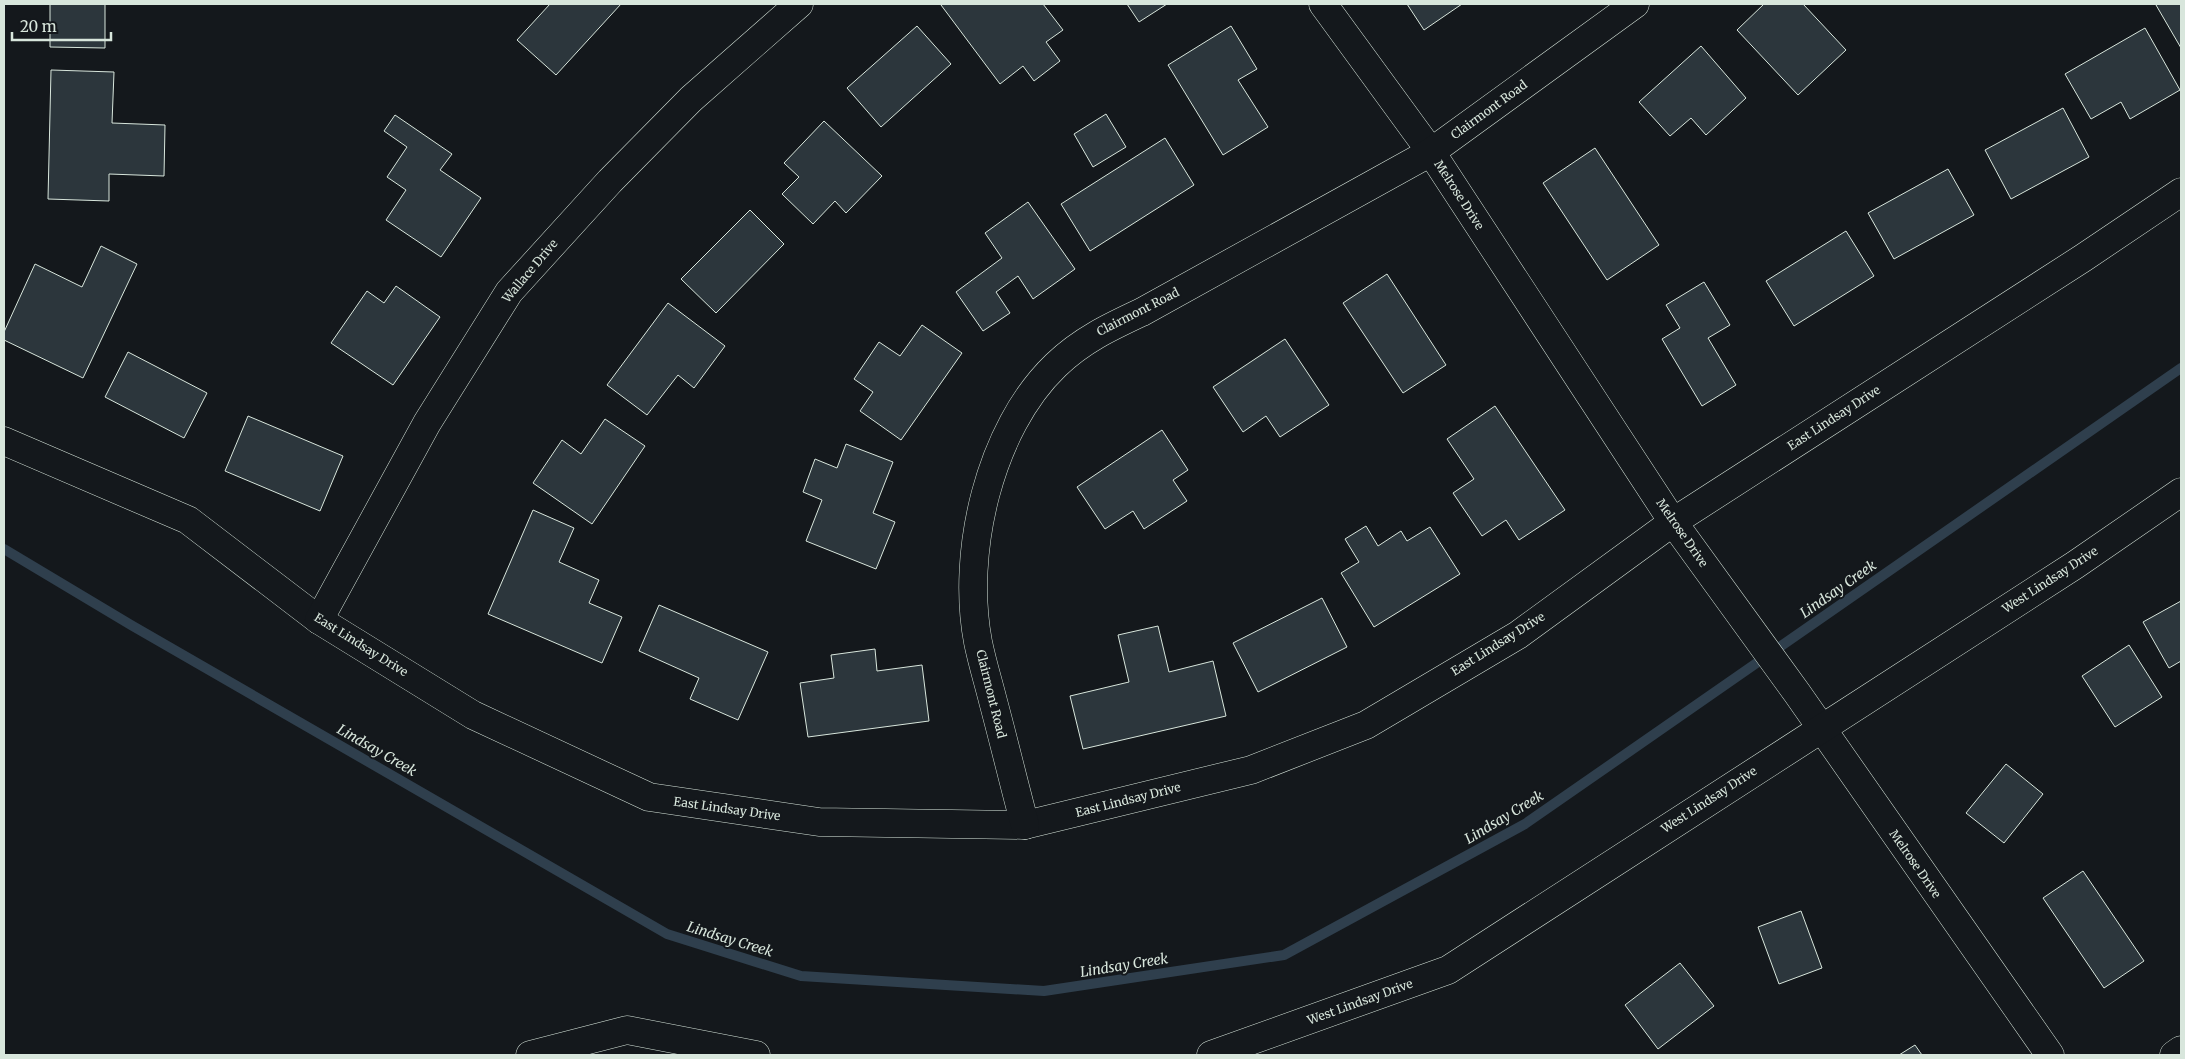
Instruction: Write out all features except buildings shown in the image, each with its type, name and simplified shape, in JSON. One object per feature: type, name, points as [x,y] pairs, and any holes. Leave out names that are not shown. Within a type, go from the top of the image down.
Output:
[{"type":"street","name":"Wallace Drive","points":[[319,620],[427,424],[509,292],[610,181],[691,99],[799,4]]},
{"type":"street","name":"Melrose Drive","points":[[1323,4],[1431,152],[1673,522],[1797,693],[2050,1055]]},
{"type":"street","name":"Clairmont Road","points":[[1025,825],[978,641],[973,592],[976,543],[986,494],[1002,447],[1024,403],[1055,365],[1094,334],[1142,312],[1431,152],[1635,4]]},
{"type":"street","name":"East Lindsay Drive","points":[[4,441],[188,520],[319,620],[473,714],[649,797],[819,822],[1025,825],[1251,770],[1366,724],[1518,635],[1673,522],[2083,258],[2181,192]]},
{"type":"street","name":"West Lindsay Drive","points":[[1211,1055],[1448,970],[2075,565],[2181,492]]},
{"type":"street","points":[[530,1055],[627,1030],[756,1055]]},
{"type":"street","points":[[2174,1055],[2181,1050]]},
{"type":"waterway","name":"Lindsay Creek","points":[[4,549],[131,625],[667,934],[801,976],[1044,991],[1284,955],[1525,824],[2181,368]]}]
